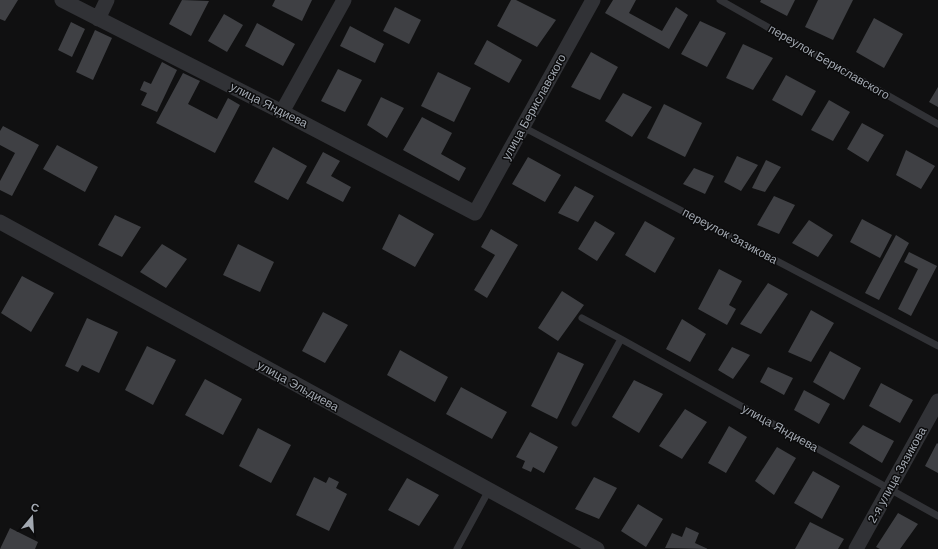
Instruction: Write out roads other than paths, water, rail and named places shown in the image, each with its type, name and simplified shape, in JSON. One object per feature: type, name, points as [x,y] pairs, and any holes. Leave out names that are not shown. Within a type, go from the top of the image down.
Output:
[{"type":"street","name":"улица Яндиева","points":[[62,0],[282,112],[475,213]]},
{"type":"street","points":[[98,19],[107,0]]},
{"type":"street","points":[[282,112],[344,0]]},
{"type":"street","name":"улица Бериславского","points":[[475,213],[593,0]]},
{"type":"street","name":"улица Эльдиева","points":[[0,222],[597,549]]},
{"type":"street","name":"2-я улица Зязикова","points":[[856,549],[938,401]]},
{"type":"lane","name":"переулок Бериславского","points":[[720,0],[938,124]]},
{"type":"lane","name":"переулок Зязикова","points":[[523,127],[938,346]]},
{"type":"lane","name":"улица Яндиева","points":[[582,318],[938,516]]},
{"type":"lane","points":[[575,424],[621,339]]},
{"type":"lane","points":[[457,549],[489,490]]}]
